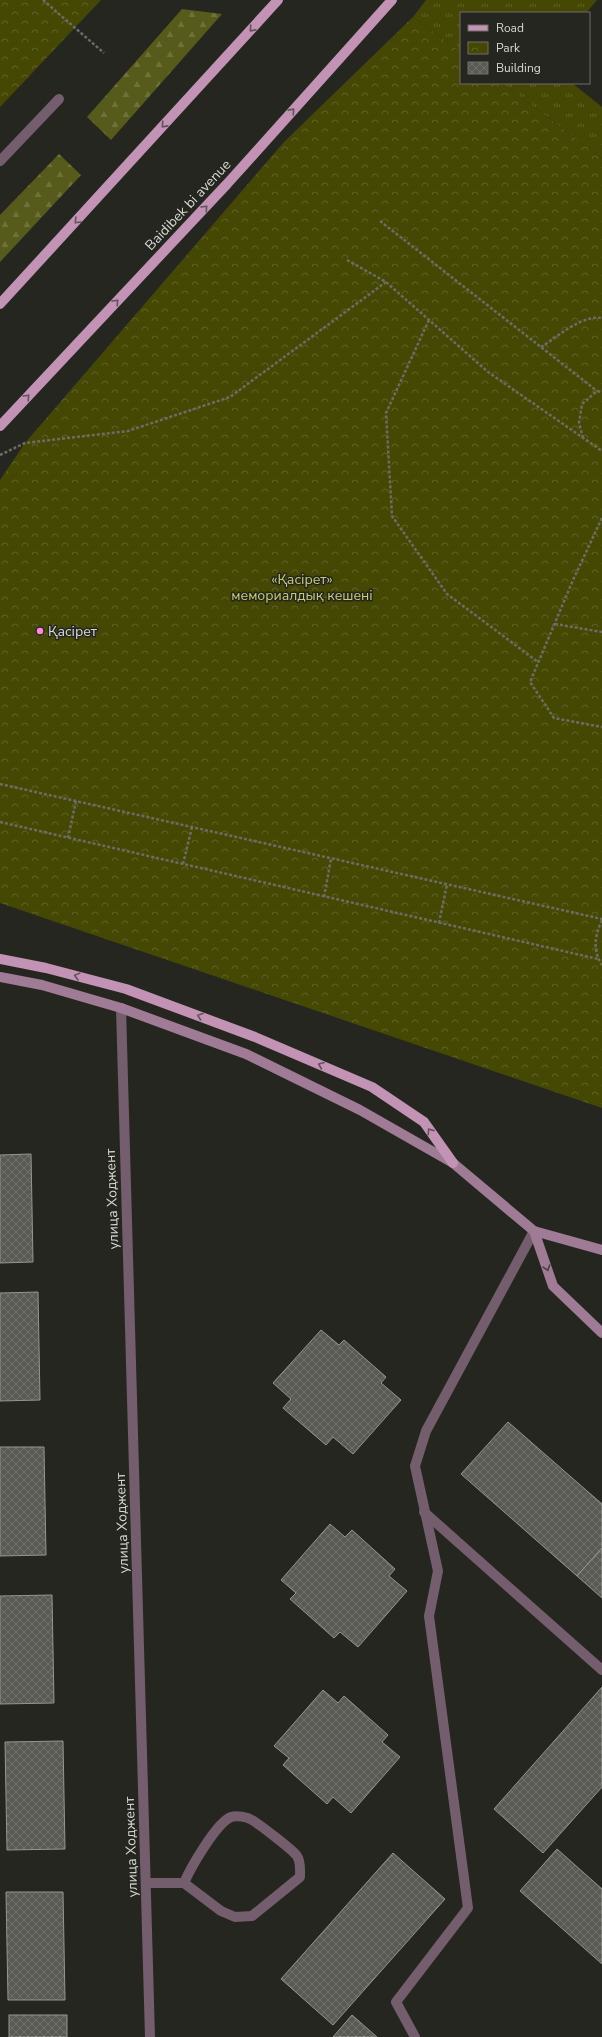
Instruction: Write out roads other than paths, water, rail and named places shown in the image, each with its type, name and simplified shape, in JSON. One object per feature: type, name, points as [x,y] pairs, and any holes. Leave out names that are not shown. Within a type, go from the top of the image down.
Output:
[{"type":"main road","points":[[0,304],[278,0]]},
{"type":"main road","name":"Baidibek bi avenue","points":[[0,426],[227,184],[392,0]]},
{"type":"main road","points":[[0,959],[46,968],[126,989],[255,1037],[372,1087],[424,1122],[453,1164]]},
{"type":"main road","points":[[0,978],[42,985],[121,1008],[246,1054],[360,1110],[453,1164],[534,1231],[602,1250]]},
{"type":"main road","points":[[534,1231],[552,1286],[602,1333]]},
{"type":"street","points":[[0,161],[59,99]]},
{"type":"street","name":"улица Ходжент","points":[[121,1008],[150,2037]]},
{"type":"street","points":[[415,2037],[396,2002],[468,1908],[429,1616],[438,1571],[415,1466],[426,1431],[534,1231]]},
{"type":"street","points":[[424,1512],[602,1670]]},
{"type":"street","points":[[146,1883],[184,1883],[221,1911],[235,1917],[252,1916],[300,1877],[301,1867],[297,1856],[251,1819],[240,1816],[231,1817],[220,1826],[190,1867],[184,1883]]},
{"type":"place","name":"Қасірет","points":[[40,631]]},
{"type":"park label","name":"«Қасірет» мемориалдық кешені","points":[[302,588]]}]
